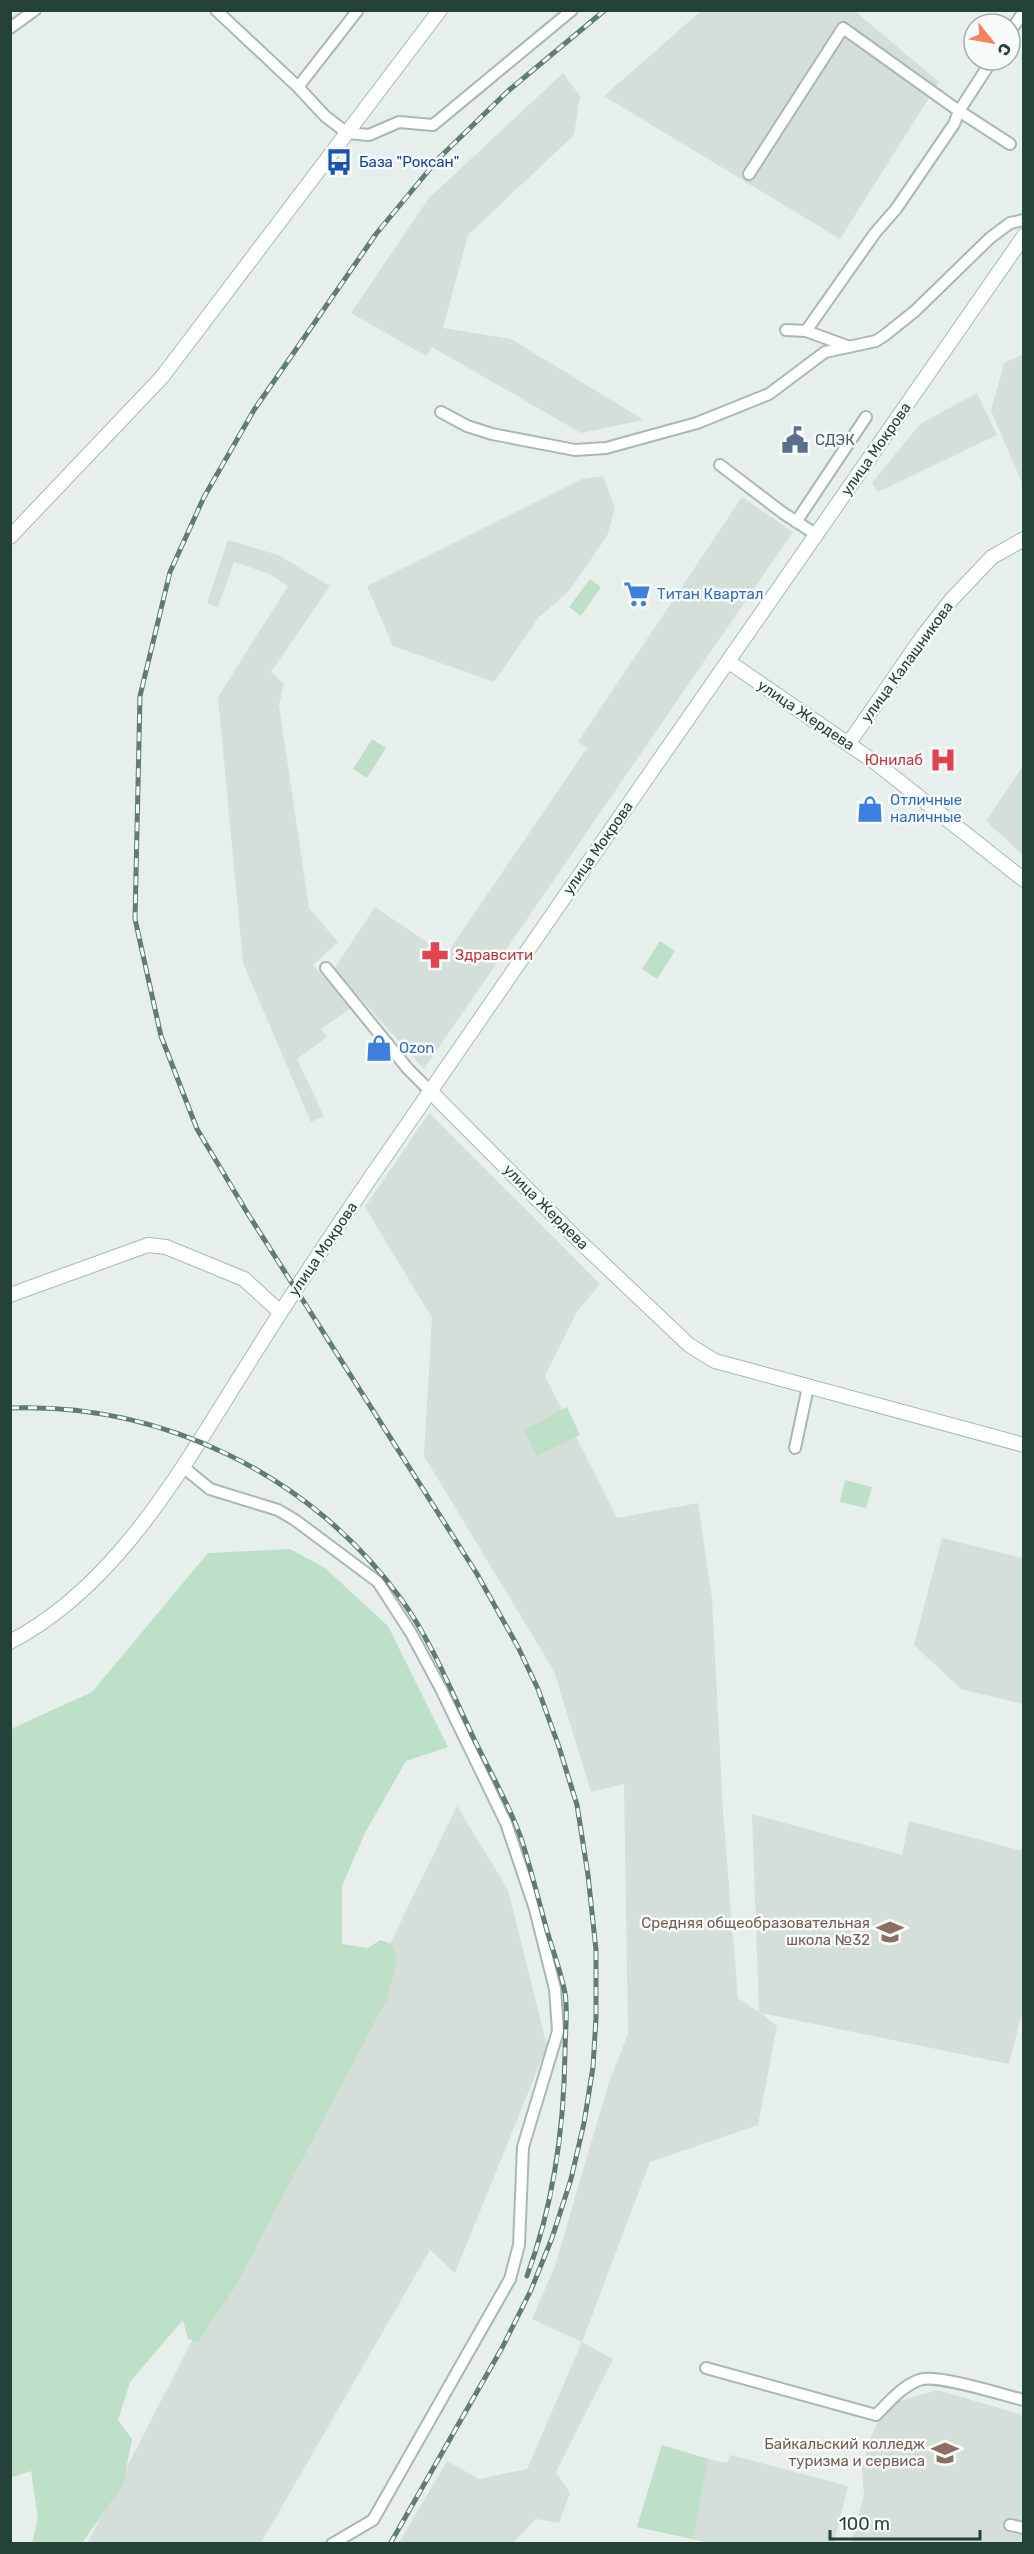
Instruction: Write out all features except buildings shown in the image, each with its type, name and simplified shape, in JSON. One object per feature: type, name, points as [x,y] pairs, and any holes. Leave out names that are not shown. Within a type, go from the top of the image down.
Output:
[{"type":"main road","points":[[10,537],[162,377],[440,10]]},
{"type":"main road","name":"улица Мокрова","points":[[10,1642],[36,1629],[79,1593],[147,1521],[280,1312],[430,1091],[1023,236]]},
{"type":"main road","name":"улица Калашникова","points":[[849,743],[923,636],[952,599],[992,557],[1023,539]]},
{"type":"main road","name":"улица Жердева","points":[[729,662],[849,743],[1023,880]]},
{"type":"main road","name":"улица Жердева","points":[[430,1091],[573,1235],[689,1345],[715,1362],[1023,1445]]},
{"type":"main road","points":[[10,1295],[148,1245],[166,1247],[244,1278],[280,1312]]},
{"type":"street","points":[[10,28],[35,10]]},
{"type":"street","points":[[216,10],[298,87],[325,116],[347,134],[369,135],[399,122],[433,125],[572,10]]},
{"type":"street","points":[[298,87],[358,10]]},
{"type":"street","points":[[749,174],[843,28],[959,111],[1010,144]]},
{"type":"street","points":[[806,332],[874,233],[896,209],[954,124],[959,111],[984,72]]},
{"type":"street","points":[[441,412],[467,426],[492,434],[524,438],[548,447],[575,450],[606,448],[697,423],[754,401],[783,385],[816,357],[835,348],[876,340],[897,327],[990,238],[1010,223],[1023,219]]},
{"type":"street","points":[[786,330],[806,332],[847,346]]},
{"type":"street","points":[[796,522],[866,417]]},
{"type":"street","points":[[720,465],[817,535]]},
{"type":"street","name":"улица Жердева","points":[[326,968],[408,1069],[430,1091]]},
{"type":"street","points":[[795,1448],[808,1387]]},
{"type":"street","points":[[183,1467],[210,1489],[278,1510],[295,1520],[378,1582],[411,1633],[441,1689],[506,1823],[535,1908],[558,2007],[558,2031],[523,2147],[519,2245],[510,2279],[373,2520],[332,2544]]},
{"type":"street","points":[[706,2368],[876,2415],[898,2392],[920,2379],[940,2379],[1023,2400]]},
{"type":"street","points":[[1010,2525],[1023,2528]]},
{"type":"shaded area","points":[[702,10],[855,11],[939,82],[840,239],[604,96]]},
{"type":"shaded area","points":[[563,73],[580,96],[574,135],[468,235],[443,328],[511,339],[644,420],[581,433],[432,347],[426,356],[351,313],[429,198]]},
{"type":"shaded area","points":[[1023,354],[1023,485],[991,411],[1004,363]]},
{"type":"shaded area","points":[[977,393],[997,435],[878,492],[872,483],[920,424]]},
{"type":"shaded area","points":[[603,476],[615,508],[607,536],[569,591],[539,617],[494,682],[393,646],[367,586],[582,479]]},
{"type":"shaded area","points":[[742,497],[793,532],[424,1069],[334,969],[375,907],[446,955],[587,748],[578,742]]},
{"type":"shaded area","points":[[228,540],[278,555],[330,586],[271,672],[284,684],[279,705],[309,908],[338,942],[313,965],[351,1008],[321,1029],[327,1037],[297,1059],[324,1116],[311,1122],[243,963],[218,697],[288,586],[270,574],[234,562],[218,607],[207,603]]},
{"type":"shaded area","points":[[1023,766],[1023,855],[986,821]]},
{"type":"shaded area","points":[[429,1113],[600,1284],[576,1313],[545,1376],[617,1518],[698,1503],[712,1598],[723,1811],[738,1998],[759,2012],[752,1814],[902,1855],[909,1821],[1023,1851],[1023,2009],[1009,2064],[761,2013],[777,2026],[758,2125],[650,2162],[582,2342],[532,2319],[555,2266],[609,2082],[628,2034],[624,1784],[591,1792],[554,1671],[424,1456],[432,1318],[365,1207]]},
{"type":"shaded area","points":[[942,1538],[1023,1558],[1023,1704],[961,1689],[914,1645]]},
{"type":"shaded area","points":[[457,1806],[508,1890],[547,2046],[455,2273],[430,2250],[261,2543],[87,2544],[269,2192]]},
{"type":"shaded area","points":[[582,2342],[613,2359],[556,2472],[570,2493],[559,2523],[536,2519],[513,2543],[399,2543],[447,2461],[479,2479],[527,2469]]},
{"type":"shaded area","name":"Байкальский колледж туризма и сервиса","points":[[937,2390],[1023,2415],[1023,2543],[851,2544],[864,2495],[862,2468],[878,2422],[897,2402]]},
{"type":"shaded area","name":"Байкальский колледж туризма и сервиса","points":[[662,2445],[727,2463],[731,2455],[848,2486],[834,2543],[709,2543],[637,2527]]},
{"type":"green space","points":[[590,579],[601,587],[581,616],[569,607]]},
{"type":"green space","points":[[372,739],[386,748],[367,778],[353,769]]},
{"type":"green space","points":[[660,941],[675,951],[657,979],[642,969]]},
{"type":"green space","points":[[567,1407],[580,1435],[537,1456],[524,1430]]},
{"type":"green space","points":[[845,1480],[872,1487],[866,1508],[840,1502]]},
{"type":"green space","points":[[290,1549],[325,1568],[388,1626],[448,1747],[406,1761],[365,1833],[342,1886],[342,1944],[368,1948],[380,1940],[392,1944],[397,1961],[387,1999],[235,2287],[198,2342],[188,2339],[183,2320],[130,2382],[118,2420],[132,2439],[123,2485],[82,2543],[32,2543],[38,2518],[31,2471],[10,2478],[11,1729],[92,1692],[208,1553]]},
{"type":"green space","points":[[662,2445],[708,2459],[693,2539],[637,2527]]},
{"type":"railway","points":[[390,2544],[502,2348],[531,2290],[552,2238],[571,2179],[584,2123],[593,2067],[596,2018],[596,1950],[588,1875],[577,1805],[538,1689],[518,1647],[477,1574],[248,1214],[197,1129],[161,1036],[135,919],[140,696],[170,572],[204,497],[254,410],[376,234],[439,158],[508,91],[605,10]]},
{"type":"railway","points":[[10,1408],[67,1409],[123,1418],[177,1433],[229,1455],[278,1483],[324,1516],[365,1555],[401,1599],[423,1633],[518,1829],[565,1993],[564,2081],[560,2138],[551,2194],[527,2276]]},
{"type":"place","name":"База \"Роксан\"","points":[[339,162]]},
{"type":"place","name":"СДЭК","points":[[795,440]]},
{"type":"place","name":"Титан Квартал","points":[[637,594]]},
{"type":"place","name":"Юнилаб","points":[[943,760]]},
{"type":"place","name":"Отличные наличные","points":[[870,809]]},
{"type":"place","name":"Здравсити","points":[[435,955]]},
{"type":"place","name":"Ozon","points":[[379,1048]]},
{"type":"place","name":"Средняя общеобразовательная школа №32","points":[[890,1932]]},
{"type":"place","name":"Байкальский колледж туризма и сервиса","points":[[945,2453]]}]
